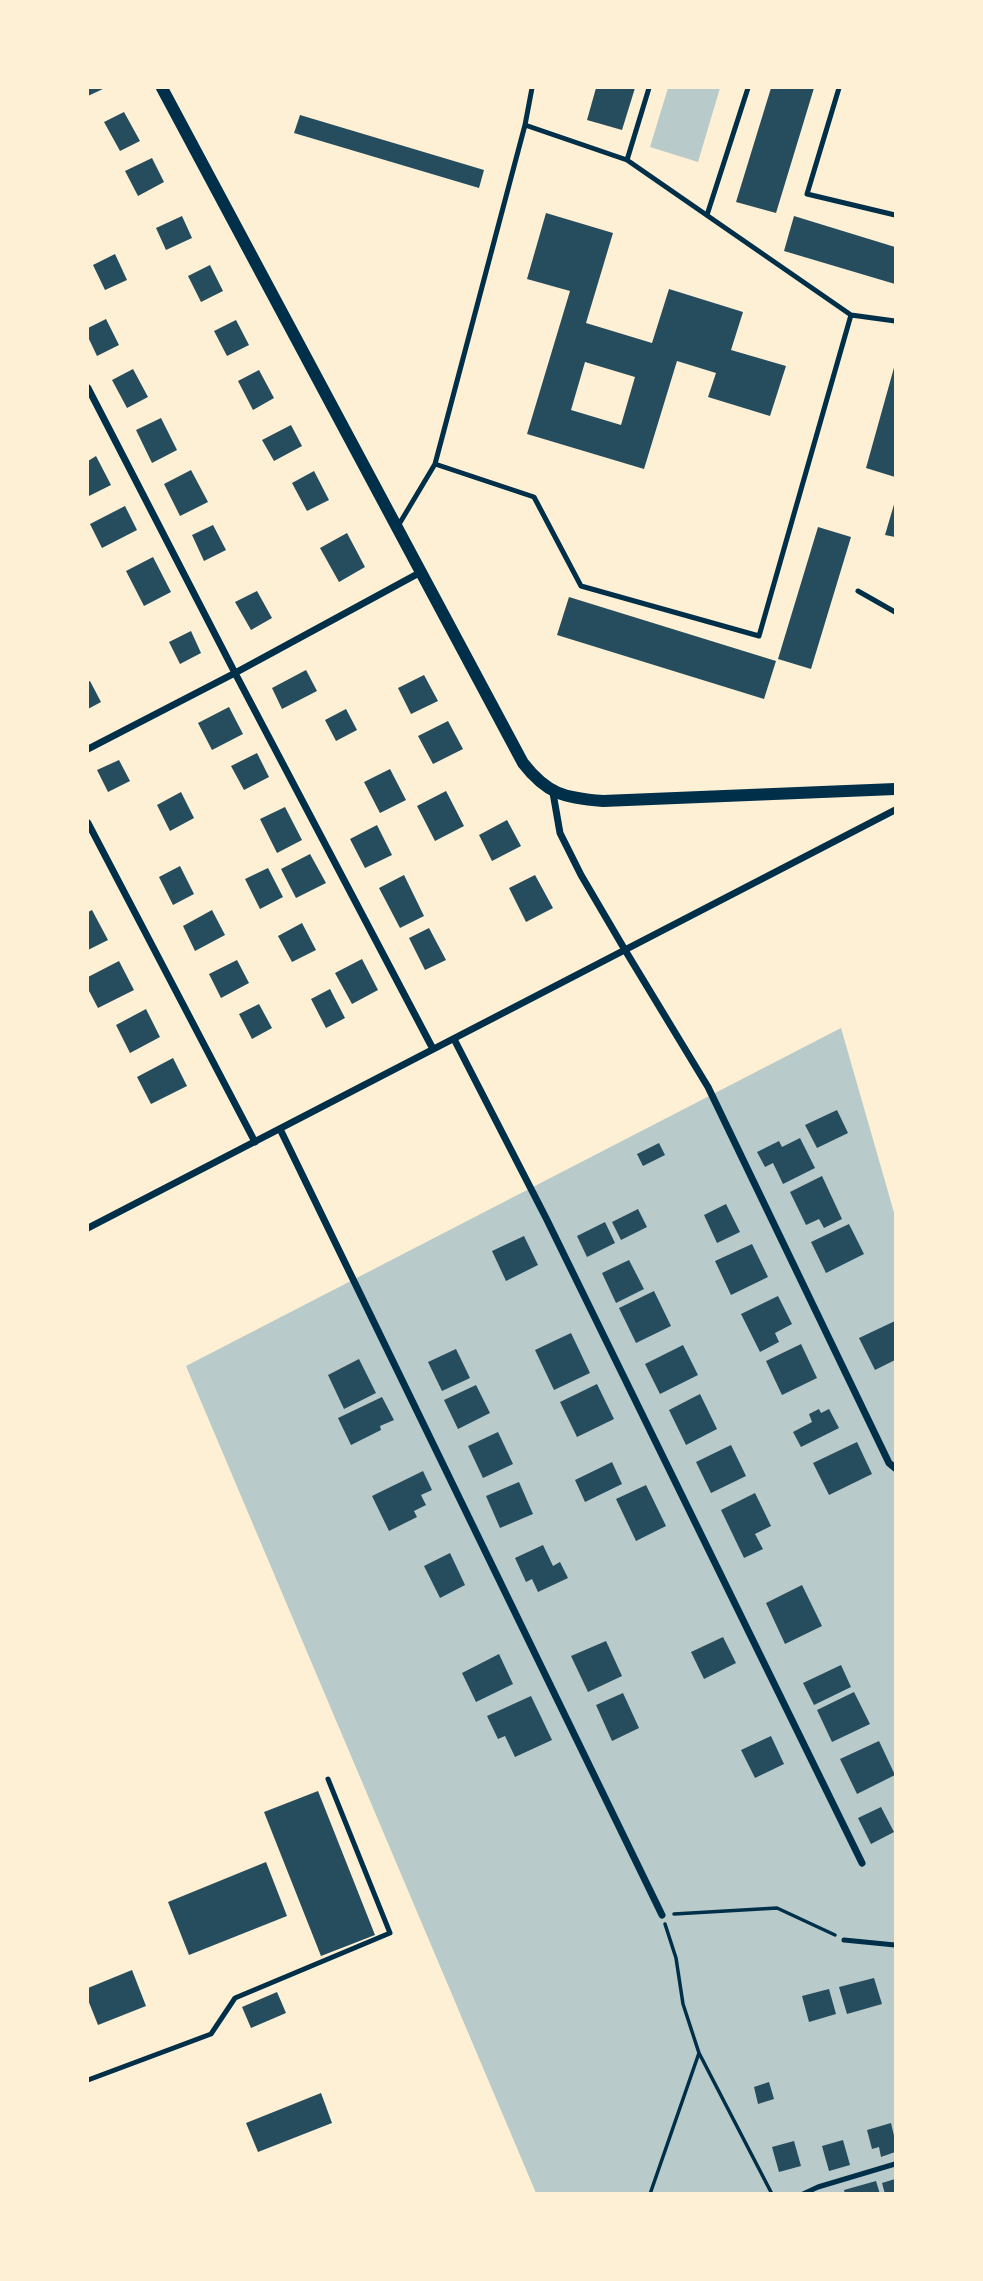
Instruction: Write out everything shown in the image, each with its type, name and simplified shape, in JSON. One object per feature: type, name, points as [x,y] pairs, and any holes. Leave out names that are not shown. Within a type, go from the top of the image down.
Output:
[{"type":"street","points":[[162,88],[523,763],[535,779],[553,793],[603,801],[895,789]]},
{"type":"street","points":[[88,388],[433,1049]]},
{"type":"street","points":[[88,749],[421,572]]},
{"type":"street","points":[[553,793],[560,833],[581,875],[708,1087],[889,1463],[895,1468]]},
{"type":"street","points":[[88,1228],[895,810]]},
{"type":"street","points":[[88,823],[255,1142]]},
{"type":"street","points":[[454,1039],[546,1218],[862,1863]]},
{"type":"street","points":[[280,1129],[662,1915]]},
{"type":"lane","points":[[398,526],[435,464],[525,124],[532,88]]},
{"type":"lane","points":[[627,160],[649,88]]},
{"type":"lane","points":[[707,215],[748,88]]},
{"type":"lane","points":[[839,88],[807,194],[895,215]]},
{"type":"lane","points":[[525,124],[627,160],[851,315],[895,321]]},
{"type":"lane","points":[[435,464],[534,497],[581,586],[759,636],[851,315]]},
{"type":"lane","points":[[858,591],[895,612]]},
{"type":"lane","points":[[88,2080],[211,2034],[235,1998],[390,1933],[328,1779]]},
{"type":"lane","points":[[844,1940],[895,1945]]},
{"type":"lane","points":[[803,2193],[895,2164]]},
{"type":"path","points":[[772,2193],[699,2053],[683,2004],[676,1958],[662,1915],[777,1908],[844,1940]]},
{"type":"path","points":[[650,2193],[699,2053]]},
{"type":"shaded area","points":[[668,88],[720,88],[698,162],[650,147]]},
{"type":"shaded area","points":[[841,1028],[895,1216],[895,2193],[536,2193],[186,1366]]},
{"type":"building","points":[[88,88],[105,88],[88,96]]},
{"type":"building","points":[[596,88],[635,88],[622,130],[587,120]]},
{"type":"building","points":[[771,88],[814,88],[776,213],[736,202]]},
{"type":"building","points":[[124,112],[140,141],[120,151],[104,122]]},
{"type":"building","points":[[300,115],[484,170],[479,188],[294,133]]},
{"type":"building","points":[[152,158],[164,182],[138,196],[125,171]]},
{"type":"building","points":[[546,213],[613,233],[586,323],[652,343],[669,289],[743,312],[731,350],[786,366],[770,416],[708,397],[716,373],[677,361],[644,469],[527,434],[570,291],[527,279]],"holes":[[[585,362],[635,377],[621,425],[571,410]]]},
{"type":"building","points":[[182,216],[192,238],[166,250],[156,228]]},
{"type":"building","points":[[794,216],[895,247],[895,284],[784,251]]},
{"type":"building","points":[[115,254],[127,280],[105,290],[93,265]]},
{"type":"building","points":[[210,265],[223,291],[201,302],[188,276]]},
{"type":"building","points":[[106,319],[119,345],[97,356],[88,337],[88,328]]},
{"type":"building","points":[[236,320],[249,345],[227,356],[214,331]]},
{"type":"building","points":[[895,364],[895,477],[866,468]]},
{"type":"building","points":[[133,369],[148,397],[127,408],[112,380]]},
{"type":"building","points":[[259,370],[274,398],[253,410],[238,381]]},
{"type":"building","points":[[161,418],[177,450],[152,463],[136,430]]},
{"type":"building","points":[[291,425],[302,446],[274,461],[262,440]]},
{"type":"building","points":[[96,456],[111,485],[89,496],[88,461]]},
{"type":"building","points":[[191,470],[208,502],[180,516],[164,484]]},
{"type":"building","points":[[314,471],[329,500],[307,511],[292,483]]},
{"type":"building","points":[[895,501],[895,537],[885,535]]},
{"type":"building","points":[[125,506],[137,530],[102,548],[90,524]]},
{"type":"building","points":[[213,525],[226,550],[204,561],[192,535]]},
{"type":"building","points":[[818,527],[851,537],[811,669],[778,659]]},
{"type":"building","points":[[347,533],[365,567],[339,582],[320,548]]},
{"type":"building","points":[[153,557],[171,592],[144,606],[126,571]]},
{"type":"building","points":[[257,591],[272,618],[251,630],[235,602]]},
{"type":"building","points":[[569,597],[776,661],[764,699],[557,635]]},
{"type":"building","points":[[191,631],[201,653],[180,664],[169,642]]},
{"type":"building","points":[[306,670],[317,691],[282,709],[272,688]]},
{"type":"building","points":[[424,675],[438,701],[411,714],[398,688]]},
{"type":"building","points":[[90,681],[101,702],[88,709],[88,682]]},
{"type":"building","points":[[229,707],[243,734],[212,750],[198,723]]},
{"type":"building","points":[[346,709],[357,730],[336,741],[325,720]]},
{"type":"building","points":[[448,721],[463,749],[433,764],[418,736]]},
{"type":"building","points":[[257,753],[269,777],[244,790],[231,766]]},
{"type":"building","points":[[119,760],[130,781],[108,792],[97,770]]},
{"type":"building","points":[[390,769],[406,800],[380,813],[364,782]]},
{"type":"building","points":[[446,791],[464,826],[435,841],[417,806]]},
{"type":"building","points":[[181,792],[194,818],[170,831],[157,805]]},
{"type":"building","points":[[285,807],[302,840],[277,853],[260,819]]},
{"type":"building","points":[[507,820],[521,846],[492,861],[479,835]]},
{"type":"building","points":[[377,825],[392,855],[365,868],[350,839]]},
{"type":"building","points":[[310,854],[326,883],[296,898],[281,869]]},
{"type":"building","points":[[180,866],[194,894],[173,905],[159,877]]},
{"type":"building","points":[[268,868],[283,897],[260,909],[245,879]]},
{"type":"building","points":[[404,875],[424,916],[400,928],[379,888]]},
{"type":"building","points":[[535,875],[553,908],[526,922],[509,888]]},
{"type":"building","points":[[92,910],[108,940],[88,950],[88,912]]},
{"type":"building","points":[[212,910],[225,935],[195,951],[183,926]]},
{"type":"building","points":[[302,923],[316,950],[292,962],[278,936]]},
{"type":"building","points":[[429,928],[446,960],[425,970],[409,938]]},
{"type":"building","points":[[362,959],[378,990],[352,1004],[335,973]]},
{"type":"building","points":[[237,960],[249,983],[221,998],[209,974]]},
{"type":"building","points":[[119,961],[134,990],[98,1008],[88,989],[88,977]]},
{"type":"building","points":[[330,989],[345,1018],[326,1028],[311,999]]},
{"type":"building","points":[[259,1004],[272,1028],[252,1039],[239,1014]]},
{"type":"building","points":[[146,1009],[160,1037],[130,1053],[116,1025]]},
{"type":"building","points":[[173,1058],[187,1086],[151,1104],[137,1077]]},
{"type":"building","points":[[837,1110],[848,1133],[817,1148],[805,1125]]},
{"type":"building","points":[[800,1138],[815,1168],[783,1184],[773,1163],[765,1167],[757,1152],[779,1141],[782,1147]]},
{"type":"building","points":[[659,1143],[665,1155],[643,1166],[637,1154]]},
{"type":"building","points":[[822,1176],[842,1219],[824,1228],[819,1219],[806,1225],[790,1192]]},
{"type":"building","points":[[726,1204],[740,1232],[717,1243],[704,1215]]},
{"type":"building","points":[[638,1209],[647,1227],[621,1240],[612,1222]]},
{"type":"building","points":[[605,1222],[615,1243],[587,1257],[577,1236]]},
{"type":"building","points":[[849,1224],[864,1254],[826,1273],[811,1242]]},
{"type":"building","points":[[524,1236],[538,1265],[506,1281],[492,1251]]},
{"type":"building","points":[[752,1244],[768,1277],[731,1295],[715,1261]]},
{"type":"building","points":[[629,1260],[644,1289],[616,1303],[602,1273]]},
{"type":"building","points":[[654,1291],[671,1326],[636,1343],[619,1308]]},
{"type":"building","points":[[778,1296],[792,1324],[775,1333],[779,1342],[760,1352],[741,1314]]},
{"type":"building","points":[[895,1321],[895,1360],[875,1370],[859,1338]]},
{"type":"building","points":[[571,1333],[590,1373],[554,1390],[535,1350]]},
{"type":"building","points":[[801,1344],[817,1378],[782,1395],[766,1361]]},
{"type":"building","points":[[683,1345],[698,1375],[660,1394],[645,1364]]},
{"type":"building","points":[[456,1349],[470,1378],[442,1391],[428,1362]]},
{"type":"building","points":[[359,1359],[376,1393],[344,1409],[328,1375]]},
{"type":"building","points":[[597,1384],[614,1419],[577,1437],[560,1402]]},
{"type":"building","points":[[476,1385],[490,1413],[458,1429],[444,1400]]},
{"type":"building","points":[[700,1394],[717,1429],[686,1445],[669,1410]]},
{"type":"building","points":[[382,1397],[394,1420],[380,1426],[381,1430],[351,1445],[338,1418]]},
{"type":"building","points":[[819,1409],[821,1413],[829,1409],[839,1428],[801,1447],[793,1432],[812,1422],[809,1414]]},
{"type":"building","points":[[498,1432],[513,1464],[483,1478],[468,1446]]},
{"type":"building","points":[[857,1442],[872,1474],[829,1495],[813,1463]]},
{"type":"building","points":[[731,1445],[746,1476],[711,1493],[696,1462]]},
{"type":"building","points":[[612,1462],[622,1484],[585,1502],[575,1480]]},
{"type":"building","points":[[423,1471],[432,1490],[421,1495],[426,1505],[414,1511],[417,1517],[389,1531],[372,1496]]},
{"type":"building","points":[[519,1482],[533,1514],[500,1528],[486,1496]]},
{"type":"building","points":[[646,1485],[666,1526],[636,1541],[616,1499]]},
{"type":"building","points":[[755,1493],[771,1526],[755,1534],[763,1549],[744,1558],[721,1510]]},
{"type":"building","points":[[543,1545],[553,1566],[560,1562],[568,1578],[538,1592],[532,1579],[526,1582],[515,1558]]},
{"type":"building","points":[[450,1553],[465,1585],[440,1598],[424,1566]]},
{"type":"building","points":[[802,1585],[822,1626],[785,1644],[766,1603]]},
{"type":"building","points":[[723,1637],[736,1663],[704,1679],[691,1652]]},
{"type":"building","points":[[606,1641],[622,1676],[588,1692],[571,1656]]},
{"type":"building","points":[[499,1654],[513,1684],[476,1702],[462,1673]]},
{"type":"building","points":[[841,1665],[851,1687],[814,1705],[803,1683]]},
{"type":"building","points":[[854,1692],[870,1724],[832,1742],[817,1710]]},
{"type":"building","points":[[623,1693],[639,1728],[612,1741],[596,1705]]},
{"type":"building","points":[[531,1696],[552,1740],[515,1757],[505,1736],[498,1739],[487,1716]]},
{"type":"building","points":[[771,1736],[784,1764],[755,1778],[741,1750]]},
{"type":"building","points":[[879,1741],[895,1775],[857,1794],[840,1759]]},
{"type":"building","points":[[318,1791],[375,1935],[321,1956],[264,1812]]},
{"type":"building","points":[[881,1807],[894,1832],[871,1844],[858,1818]]},
{"type":"building","points":[[266,1862],[287,1916],[189,1955],[168,1902]]},
{"type":"building","points":[[132,1970],[146,2006],[98,2025],[88,2000],[88,1988]]},
{"type":"building","points":[[874,1978],[882,2004],[847,2014],[839,1987]]},
{"type":"building","points":[[829,1989],[836,2014],[809,2022],[802,1996]]},
{"type":"building","points":[[277,1992],[286,2013],[251,2028],[242,2007]]},
{"type":"building","points":[[769,2082],[774,2099],[758,2104],[754,2087]]},
{"type":"building","points":[[321,2093],[332,2123],[258,2152],[246,2123]]},
{"type":"building","points":[[891,2123],[895,2152],[881,2157],[879,2147],[872,2149],[867,2130]]},
{"type":"building","points":[[843,2140],[850,2165],[829,2171],[822,2146]]},
{"type":"building","points":[[794,2141],[801,2166],[779,2172],[772,2147]]},
{"type":"building","points":[[895,2179],[895,2194],[885,2194],[882,2183]]},
{"type":"building","points":[[876,2181],[880,2194],[845,2194],[844,2190]]}]
